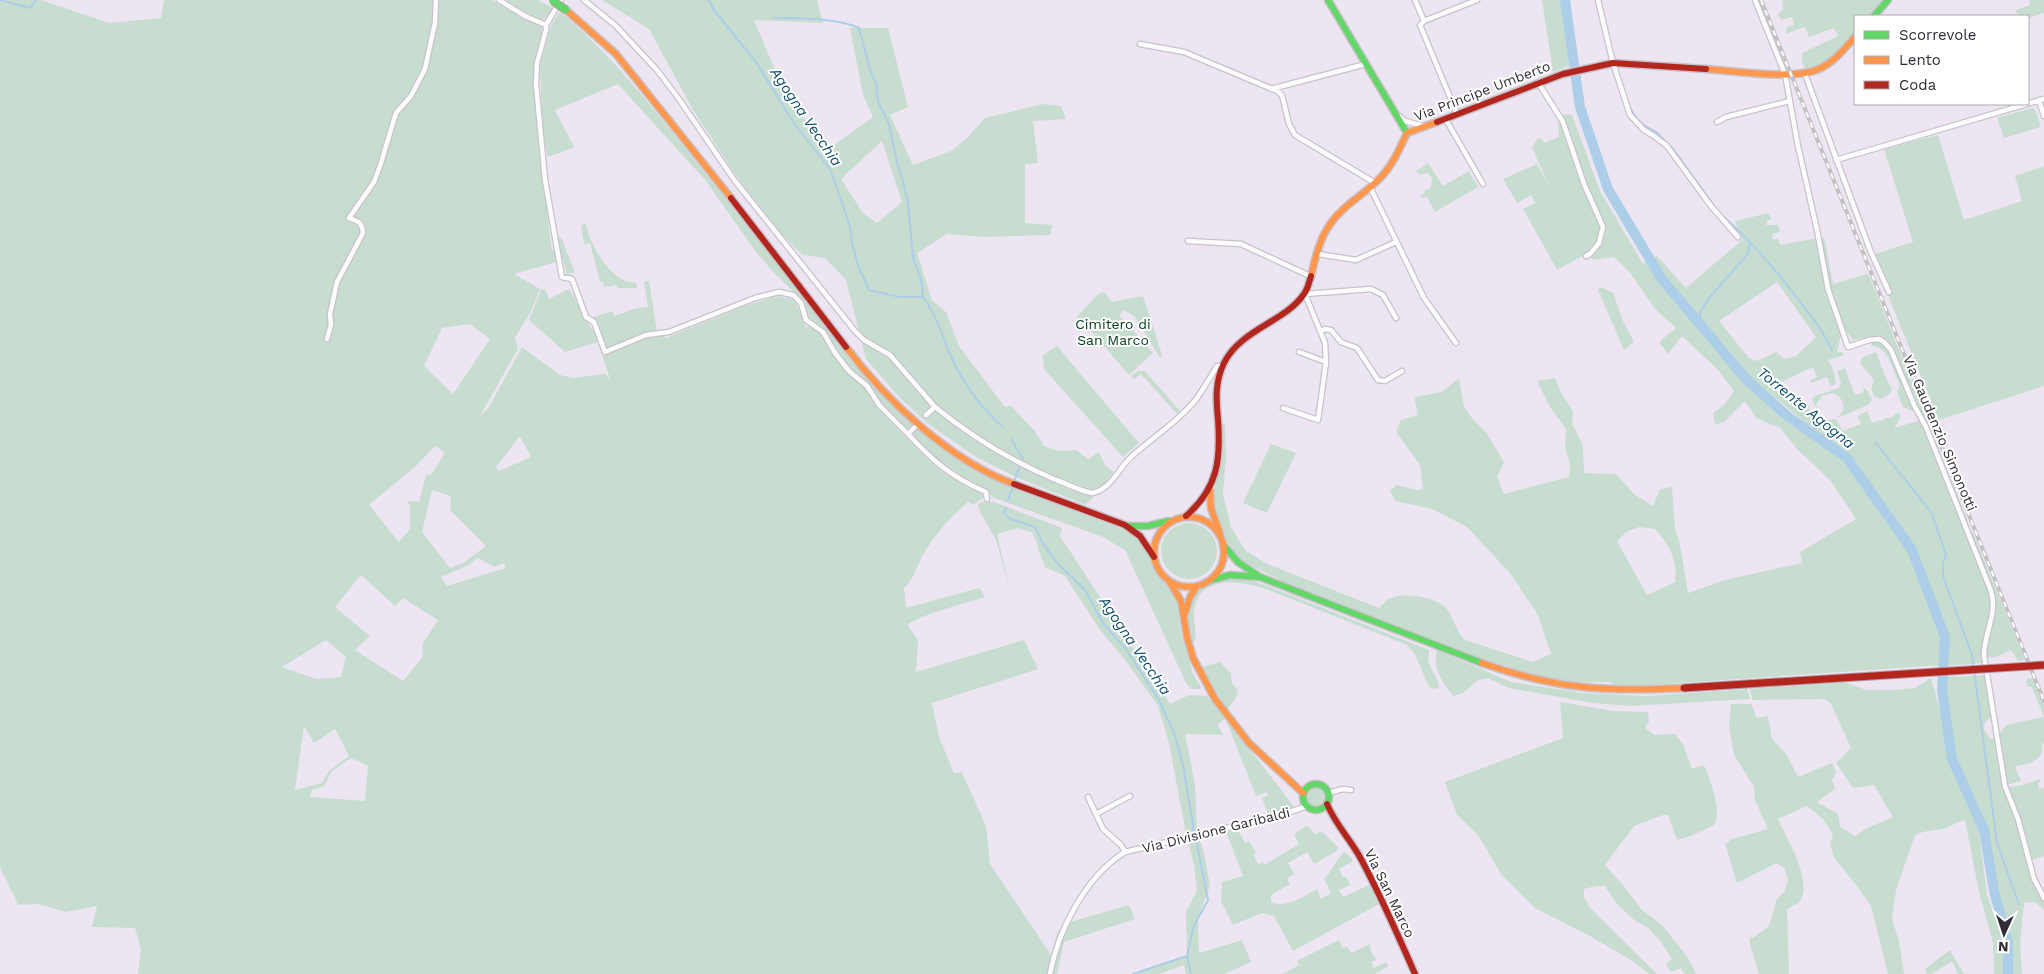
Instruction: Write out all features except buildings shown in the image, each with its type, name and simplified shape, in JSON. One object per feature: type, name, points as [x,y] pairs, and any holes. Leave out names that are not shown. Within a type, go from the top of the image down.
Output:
[{"type":"main road","points":[[1328,0],[1407,133]]},
{"type":"main road","points":[[1875,15],[1888,0]]},
{"type":"main road","points":[[552,1],[566,10],[616,54],[865,372],[915,422],[962,457],[1005,480],[1125,526],[1140,536],[1154,557],[1162,574],[1179,592],[1185,614],[1191,652],[1204,683],[1212,696],[1257,752],[1296,784],[1303,793],[1303,800],[1307,806],[1312,810],[1318,810],[1327,804],[1328,793],[1321,785],[1296,784]]},
{"type":"main road","points":[[1613,63],[1805,74],[1828,66],[1854,38]]},
{"type":"main road","name":"Via Principe Umberto","points":[[1305,294],[1330,224],[1390,166],[1407,133],[1563,74],[1613,63]]},
{"type":"main road","points":[[1125,526],[1148,526],[1172,520],[1186,516],[1199,506],[1210,490],[1217,468],[1219,436],[1215,395],[1223,366],[1233,349],[1245,336],[1305,294]]},
{"type":"main road","points":[[1210,490],[1212,508],[1224,546],[1238,562],[1260,577],[1473,660],[1537,680],[1597,689],[1641,690],[2044,665]]},
{"type":"main road","points":[[1186,516],[1206,520],[1220,534]]},
{"type":"main road","points":[[1154,557],[1154,546],[1157,536],[1172,520]]},
{"type":"main road","points":[[1210,581],[1222,566],[1224,546]]},
{"type":"main road","points":[[1169,581],[1178,585],[1197,586],[1230,575],[1260,577]]},
{"type":"main road","points":[[1185,614],[1190,597],[1197,586]]},
{"type":"main road","points":[[1303,793],[1309,786]]},
{"type":"main road","name":"Via San Marco","points":[[1327,804],[1338,825]]},
{"type":"main road","name":"Via San Marco","points":[[1318,810],[1327,813],[1355,848],[1415,974]]},
{"type":"street","points":[[326,339],[331,325],[330,314],[337,282],[363,233],[359,221],[349,218],[374,182],[396,113],[411,96],[425,69],[435,24],[436,0]]},
{"type":"street","points":[[500,0],[525,16],[546,25]]},
{"type":"street","points":[[561,0],[546,25],[536,63],[536,84],[544,171],[562,277],[572,279],[586,317],[594,322],[605,352],[646,335],[669,332],[755,298],[778,292],[793,295],[801,303],[806,320],[823,332],[835,353],[849,371],[867,386],[888,415],[943,470],[986,492],[988,499]]},
{"type":"street","points":[[584,0],[615,25],[657,70],[735,181],[855,331],[864,340],[890,355],[935,406],[960,427],[992,448],[1031,470],[1092,493],[1098,492],[1112,482],[1129,459],[1179,417],[1196,398],[1217,366],[1223,366]]},
{"type":"street","points":[[1416,0],[1424,21]]},
{"type":"street","points":[[1457,114],[1420,25],[1424,21],[1477,0]]},
{"type":"street","points":[[1598,0],[1613,63],[1630,115],[1644,130],[1667,146],[1711,206],[1738,237]]},
{"type":"street","name":"Via Gaudenzio Simonotti","points":[[1755,0],[1785,74],[1828,289],[1848,347],[1879,339],[1891,350],[1926,427],[1994,600],[1984,646],[2005,786],[2018,819],[2034,879],[2044,898]]},
{"type":"street","points":[[1140,44],[1184,52],[1282,95],[1289,124],[1295,135],[1372,185],[1396,242],[1424,298],[1456,343]]},
{"type":"street","points":[[1272,89],[1366,64]]},
{"type":"street","points":[[1805,74],[1870,250],[1889,292]]},
{"type":"street","points":[[1539,84],[1563,122],[1584,184],[1603,227],[1599,243],[1586,256]]},
{"type":"street","points":[[2029,103],[2042,99],[2044,116]]},
{"type":"street","points":[[1717,122],[1726,117],[1790,101]]},
{"type":"street","points":[[1836,160],[2022,105]]},
{"type":"street","points":[[1397,114],[1405,121],[1425,126]]},
{"type":"street","points":[[1444,118],[1483,184]]},
{"type":"street","points":[[1188,241],[1241,244],[1310,276]]},
{"type":"street","points":[[1318,254],[1356,260],[1396,242]]},
{"type":"street","points":[[1283,408],[1318,420],[1326,362],[1325,343],[1305,294],[1371,289],[1383,295],[1396,318]]},
{"type":"street","points":[[1320,331],[1325,329],[1331,330],[1341,342],[1357,348],[1378,380],[1385,381],[1402,372]]},
{"type":"street","points":[[1300,352],[1326,362]]},
{"type":"street","points":[[926,415],[935,406]]},
{"type":"street","points":[[908,434],[915,427]]},
{"type":"street","points":[[1328,793],[1343,789],[1351,790]]},
{"type":"street","points":[[1096,814],[1130,796]]},
{"type":"street","points":[[1050,974],[1060,934],[1066,923],[1092,884],[1116,858],[1125,852],[1121,845],[1104,829],[1088,797]]},
{"type":"street","name":"Via Divisione Garibaldi","points":[[1125,852],[1280,816],[1307,806]]},
{"type":"green space","points":[[0,0],[41,0],[109,23],[161,18],[164,0],[491,0],[542,27],[542,38],[535,64],[536,92],[541,160],[552,250],[557,250],[558,236],[562,239],[575,273],[567,274],[563,260],[514,274],[540,289],[531,311],[515,338],[518,349],[480,416],[489,407],[522,347],[560,375],[573,378],[605,374],[610,379],[598,342],[565,352],[529,320],[541,290],[545,289],[549,299],[569,289],[595,334],[590,318],[613,311],[615,316],[633,309],[648,307],[644,282],[649,281],[657,332],[666,338],[745,306],[778,296],[795,300],[806,328],[808,325],[821,333],[846,373],[866,388],[879,409],[921,453],[940,470],[984,496],[974,505],[968,502],[943,526],[928,547],[913,576],[904,588],[906,608],[979,588],[985,597],[932,613],[909,623],[908,626],[918,640],[916,672],[1024,640],[1038,669],[932,703],[939,737],[954,773],[962,772],[986,826],[990,864],[1051,955],[1057,934],[1065,921],[1070,922],[1129,905],[1135,919],[1064,942],[1057,974],[138,974],[141,949],[135,928],[92,927],[97,906],[66,912],[39,904],[18,905],[0,867]],"holes":[[[470,324],[490,339],[453,394],[424,366],[442,328]],[[520,436],[531,457],[499,471],[496,467]],[[435,446],[445,452],[432,474],[426,475],[419,502],[407,501],[410,506],[410,529],[399,542],[369,505],[417,465]],[[432,490],[451,496],[450,510],[486,546],[463,563],[450,568],[422,532]],[[478,558],[494,567],[504,563],[506,568],[447,586],[441,577],[469,565]],[[361,575],[395,606],[403,598],[438,620],[423,643],[422,658],[403,681],[355,650],[370,636],[335,607]],[[326,640],[346,657],[341,677],[316,679],[282,667]],[[304,726],[314,743],[335,729],[349,756],[329,771],[322,783],[295,790]],[[351,758],[368,766],[365,801],[310,797],[312,790],[324,786],[332,771]]]},
{"type":"green space","points":[[503,0],[538,0],[554,9],[548,17],[541,20]]},
{"type":"green space","points":[[602,0],[817,0],[823,23],[754,20],[781,84],[826,151],[873,117],[863,95],[850,28],[888,28],[908,107],[890,115],[913,165],[951,151],[966,139],[985,118],[1042,104],[1061,106],[1066,119],[1033,121],[1038,163],[1025,164],[1025,223],[1052,225],[1050,235],[984,237],[947,234],[917,253],[932,300],[946,312],[959,346],[1005,407],[1011,406],[1034,430],[1044,446],[1059,451],[1076,450],[1088,459],[1099,452],[1105,465],[1114,472],[1086,505],[1018,478],[976,457],[927,423],[898,396],[866,359],[846,280],[825,258],[803,255],[783,236],[739,180],[693,110],[649,29]],"holes":[[[882,141],[902,202],[877,223],[863,213],[841,179]]]},
{"type":"green space","points":[[1542,0],[1561,0],[1564,12],[1569,66],[1553,72]]},
{"type":"green space","points":[[1782,0],[1888,0],[1875,15],[1854,15],[1854,38],[1828,66],[1799,72],[1805,68],[1802,62],[1802,53],[1838,36],[1834,28],[1809,37],[1805,27],[1785,34],[1787,27],[1794,25],[1792,17],[1781,20],[1778,14],[1783,10]]},
{"type":"green space","points":[[2029,0],[2044,0],[2044,13],[2029,18],[2029,15],[2017,15],[2016,10],[2030,5]]},
{"type":"green space","points":[[560,12],[601,50],[656,113],[836,338],[850,360],[891,404],[914,425],[907,431],[882,404],[868,383],[850,368],[824,330],[809,317],[800,298],[756,252],[706,181],[618,84],[555,110],[574,147],[548,157],[543,136],[540,67],[552,23]]},
{"type":"green space","points":[[2032,108],[2035,109],[2041,127],[2004,138],[1997,118]]},
{"type":"green space","points":[[1558,114],[1572,115],[1600,191],[1643,264],[1657,256],[1686,288],[1742,240],[1735,221],[1769,213],[1771,219],[1767,221],[1766,225],[1778,225],[1780,232],[1772,234],[1773,240],[1778,238],[1780,245],[1824,237],[1833,284],[1867,274],[1967,519],[1966,521],[1941,456],[1893,350],[1885,341],[1875,338],[1853,340],[1846,331],[1842,331],[1837,352],[1842,352],[1844,355],[1828,360],[1833,368],[1835,378],[1835,384],[1831,386],[1827,377],[1811,383],[1810,380],[1817,377],[1813,367],[1783,381],[1767,376],[1779,394],[1784,393],[1798,402],[1806,401],[1811,413],[1817,410],[1812,399],[1815,396],[1839,388],[1841,383],[1837,371],[1845,368],[1855,395],[1864,392],[1863,387],[1868,391],[1872,400],[1868,405],[1837,418],[1843,408],[1840,398],[1833,393],[1822,396],[1816,405],[1819,415],[1826,420],[1836,419],[1843,431],[1861,424],[1857,416],[1867,411],[1872,423],[1880,420],[1883,421],[1885,418],[1892,418],[1893,415],[1899,412],[1900,418],[1894,428],[1918,421],[1922,423],[1992,600],[1982,645],[1983,663],[1945,666],[1946,637],[1913,550],[1847,457],[1745,373],[1651,275],[1744,374],[1846,458],[1912,550],[1944,637],[1943,665],[1636,686],[1617,685],[1609,682],[1581,682],[1545,678],[1484,659],[1283,581],[1244,562],[1232,551],[1219,525],[1212,498],[1222,462],[1222,425],[1225,424],[1226,457],[1223,494],[1231,527],[1245,550],[1265,563],[1379,608],[1391,598],[1397,596],[1420,597],[1436,601],[1447,609],[1459,633],[1465,640],[1533,662],[1551,654],[1538,615],[1510,573],[1467,527],[1432,509],[1395,501],[1390,490],[1397,485],[1417,490],[1423,489],[1420,465],[1396,432],[1401,420],[1418,415],[1414,397],[1442,392],[1459,378],[1464,407],[1486,432],[1504,462],[1497,477],[1504,494],[1569,477],[1570,463],[1565,448],[1566,429],[1550,407],[1537,381],[1555,378],[1561,393],[1573,411],[1572,423],[1583,446],[1584,473],[1616,474],[1635,495],[1653,506],[1660,489],[1672,487],[1675,529],[1680,544],[1688,593],[1725,580],[1802,563],[1800,552],[1856,519],[1830,480],[1797,449],[1780,428],[1756,418],[1745,401],[1725,421],[1715,425],[1713,413],[1725,404],[1734,391],[1718,370],[1682,336],[1668,354],[1659,342],[1676,328],[1656,310],[1630,273],[1614,257],[1593,260],[1590,255],[1586,254],[1557,270],[1523,209],[1535,203],[1531,195],[1517,203],[1503,179],[1537,164],[1549,186],[1532,147],[1537,139],[1541,138],[1544,143],[1559,137]],"holes":[[[1777,282],[1816,337],[1796,356],[1785,359],[1776,352],[1757,361],[1749,358],[1719,321]],[[1639,527],[1655,529],[1671,553],[1676,574],[1675,582],[1647,595],[1617,541],[1626,532]]]},
{"type":"green space","points":[[1938,135],[1964,220],[2022,201],[2015,176],[2044,166],[2044,386],[1939,420],[1887,293],[1892,292],[1875,254],[1913,242],[1884,149]]},
{"type":"green space","points":[[1428,163],[1443,186],[1469,171],[1478,187],[1435,212],[1427,197],[1421,198],[1420,196],[1424,194],[1425,190],[1430,189],[1432,178],[1427,173],[1419,175],[1416,171]]},
{"type":"green space","points":[[586,224],[597,252],[610,270],[618,277],[636,283],[637,288],[618,288],[616,285],[604,287],[603,282],[600,282],[590,243],[584,244],[581,225]]},
{"type":"green space","points":[[1601,287],[1613,293],[1623,321],[1634,342],[1624,350],[1598,290]]},
{"type":"green space","name":"Cimitero di San Marco","points":[[1104,292],[1112,302],[1143,296],[1162,355],[1160,358],[1135,317],[1124,310],[1119,315],[1153,353],[1129,375],[1089,329],[1087,330],[1076,318],[1098,294]]},
{"type":"green space","points":[[1880,341],[1885,345],[1894,362],[1915,412],[1903,407],[1897,392],[1900,385],[1890,361],[1883,350],[1872,346],[1872,342]]},
{"type":"green space","points":[[1057,346],[1139,443],[1123,457],[1044,369],[1043,355]]},
{"type":"green space","points":[[1876,352],[1892,389],[1889,395],[1880,399],[1874,396],[1871,389],[1874,381],[1860,362],[1863,357]]},
{"type":"green space","points":[[1138,371],[1145,371],[1180,411],[1177,414],[1141,374],[1134,379],[1131,376]]},
{"type":"green space","points":[[917,429],[952,455],[1000,481],[1127,531],[1136,537],[1150,555],[1156,571],[1175,593],[1182,638],[1193,674],[1201,687],[1200,689],[1191,689],[1186,683],[1125,550],[1103,537],[994,498],[927,454],[911,435]]},
{"type":"green space","points":[[1271,444],[1296,453],[1267,513],[1243,503]]},
{"type":"green space","points":[[981,502],[994,502],[1062,528],[1060,536],[1170,704],[1189,695],[1207,696],[1225,718],[1218,725],[1223,735],[1185,734],[1195,784],[1197,832],[1204,853],[1210,886],[1198,917],[1199,953],[1242,940],[1251,962],[1224,974],[1186,974],[1184,965],[1159,974],[1133,974],[1187,956],[1186,912],[1197,890],[1194,865],[1186,834],[1169,743],[1158,706],[1126,661],[1100,630],[1065,576],[1045,567],[1033,533],[1018,528],[997,534],[1010,589],[996,540],[979,510],[978,505]]},
{"type":"green space","points":[[1189,523],[1200,525],[1209,531],[1215,540],[1217,551],[1215,562],[1209,571],[1200,577],[1189,579],[1178,577],[1169,571],[1163,562],[1161,551],[1163,540],[1169,531],[1178,525]]},
{"type":"green space","points":[[1973,533],[2025,660],[2018,661],[2011,650],[1994,658],[1986,656],[1987,639],[1996,600],[1971,534]]},
{"type":"green space","points":[[1229,578],[1243,578],[1265,585],[1429,650],[1428,661],[1439,684],[1439,688],[1429,687],[1415,654],[1407,645],[1269,590],[1247,584],[1224,583],[1213,585],[1204,590],[1198,599],[1194,611],[1196,635],[1194,643],[1192,642],[1188,610],[1192,597],[1207,584]]},
{"type":"green space","points":[[1437,650],[1511,682],[1583,693],[1645,696],[1747,689],[1750,699],[1631,706],[1593,703],[1509,688],[1488,678],[1478,680],[1463,693],[1453,696],[1437,669]]},
{"type":"green space","points":[[1220,662],[1231,673],[1232,683],[1238,690],[1236,698],[1227,710],[1202,667]]},
{"type":"green space","points":[[1986,675],[1991,718],[1985,722],[1984,729],[1990,739],[1996,738],[2002,772],[2033,879],[2037,890],[2044,899],[2044,910],[2035,902],[2024,903],[2020,944],[2022,974],[2009,974],[2009,943],[1991,895],[1985,830],[1953,754],[1946,677]]},
{"type":"green space","points":[[1931,678],[1940,710],[1949,765],[1957,777],[1979,831],[1987,895],[2004,943],[2005,974],[1994,974],[1993,943],[1979,892],[1965,820],[1945,828],[1915,835],[1896,890],[1892,919],[1899,941],[1904,974],[1888,974],[1871,906],[1835,859],[1830,845],[1833,834],[1823,819],[1807,806],[1778,819],[1798,861],[1804,885],[1803,895],[1798,903],[1787,909],[1789,974],[1759,974],[1750,944],[1750,937],[1753,938],[1769,926],[1777,899],[1785,891],[1788,880],[1785,869],[1777,863],[1737,883],[1725,844],[1732,839],[1768,829],[1755,800],[1754,787],[1734,755],[1729,727],[1731,704],[1751,704],[1757,718],[1768,716],[1772,739],[1787,755],[1798,777],[1832,763],[1836,773],[1832,780],[1835,789],[1817,802],[1838,814],[1840,827],[1855,836],[1865,829],[1893,817],[1874,785],[1853,788],[1836,763],[1851,748],[1831,704],[1825,699],[1752,700],[1750,689],[1844,682],[1866,690],[1894,690],[1915,688]]},
{"type":"green space","points":[[2033,678],[2044,705],[2044,717],[2032,687],[2027,687],[2026,679]]},
{"type":"green space","points":[[1560,702],[1613,711],[1648,712],[1649,721],[1645,728],[1655,735],[1675,734],[1683,744],[1692,769],[1704,765],[1716,804],[1717,812],[1714,825],[1691,836],[1677,840],[1668,815],[1663,815],[1634,826],[1605,865],[1642,910],[1661,924],[1687,956],[1696,974],[1685,974],[1681,968],[1671,972],[1666,964],[1672,959],[1661,942],[1648,928],[1633,919],[1617,904],[1605,886],[1584,889],[1584,897],[1590,908],[1657,974],[1649,974],[1634,962],[1590,936],[1535,908],[1501,874],[1478,835],[1457,815],[1445,782],[1563,738]]},
{"type":"green space","points":[[2044,717],[2044,743],[2040,755],[2033,762],[2015,766],[2021,781],[2007,785],[1998,736],[2006,725]]},
{"type":"green space","points":[[1225,719],[1295,808],[1268,814],[1262,798],[1268,795],[1267,792],[1256,796]]},
{"type":"green space","points":[[2040,779],[2041,782],[2038,783],[2039,789],[2044,788],[2044,856],[2031,860],[2007,787],[2023,785]]},
{"type":"green space","points":[[1315,787],[1322,790],[1325,797],[1322,804],[1315,807],[1308,804],[1305,797],[1308,790]]},
{"type":"green space","points":[[1306,826],[1316,835],[1321,831],[1338,847],[1337,851],[1314,864],[1307,852],[1288,863],[1294,874],[1287,878],[1290,884],[1271,895],[1271,902],[1277,904],[1289,903],[1317,889],[1321,899],[1331,893],[1324,879],[1344,852],[1352,858],[1352,862],[1339,869],[1343,878],[1346,876],[1350,885],[1339,890],[1343,897],[1371,884],[1379,904],[1293,951],[1274,916],[1262,913],[1233,925],[1221,901],[1222,882],[1243,876],[1226,832],[1238,829],[1245,843],[1249,841],[1256,853],[1253,855],[1258,864],[1263,862],[1264,865],[1299,844],[1294,834]]},
{"type":"green space","points":[[1339,940],[1343,948],[1347,946],[1351,953],[1370,944],[1371,952],[1377,960],[1371,962],[1374,968],[1386,962],[1389,966],[1375,974],[1283,974],[1299,965],[1297,961]]},
{"type":"green space","points":[[1950,950],[1964,974],[1958,974],[1952,961],[1932,974],[1925,972],[1926,968]]},
{"type":"waterway","points":[[0,0],[30,8],[36,0]]},
{"type":"waterway","name":"Agogna Vecchia","points":[[709,0],[713,9],[756,62],[793,122],[830,169],[850,226],[858,265],[869,290],[900,297],[923,297],[937,322],[954,363],[964,381],[981,405],[1003,427]]},
{"type":"waterway","name":"Torrente Agogna","points":[[1565,0],[1580,107],[1608,189],[1661,278],[1746,379],[1786,415],[1847,458],[1912,550],[1945,637],[1942,690],[1952,759],[1984,830],[1994,891],[2008,943],[2008,974]]},
{"type":"waterway","points":[[774,18],[829,20],[859,28],[871,73],[876,84],[878,102],[889,124],[904,185],[908,203],[913,258],[921,279],[923,297]]},
{"type":"waterway","points":[[1629,106],[1637,119],[1656,132],[1674,150],[1720,214]]},
{"type":"waterway","points":[[1724,217],[1780,276],[1816,323],[1832,350]]},
{"type":"waterway","points":[[1701,326],[1700,313],[1709,298],[1747,255],[1750,243]]},
{"type":"waterway","name":"Agogna Vecchia","points":[[1011,439],[1023,459]]},
{"type":"waterway","points":[[1875,442],[1931,512],[1946,554],[1943,563],[1943,576],[1972,655],[1997,843],[2019,905]]},
{"type":"waterway","name":"Agogna Vecchia","points":[[1015,479],[1019,468]]},
{"type":"waterway","name":"Agogna Vecchia","points":[[1008,500],[1013,487]]},
{"type":"waterway","name":"Agogna Vecchia","points":[[1006,508],[1004,513],[1010,519],[1035,527],[1042,542],[1056,562],[1085,590],[1103,623],[1126,649],[1159,700],[1174,733],[1183,765],[1194,831]]},
{"type":"waterway","name":"Agogna Vecchia","points":[[1191,974],[1187,956],[1194,926],[1208,900],[1196,840]]},
{"type":"waterway","points":[[1133,974],[1187,956]]},
{"type":"railway","points":[[1761,0],[2044,701]]},
{"type":"traffic: fast","points":[[1328,0],[1407,133]]},
{"type":"traffic: fast","points":[[1875,15],[1888,0]]},
{"type":"traffic: fast","points":[[553,1],[566,10]]},
{"type":"traffic: fast","points":[[1126,526],[1148,526],[1169,521]]},
{"type":"traffic: fast","points":[[1224,546],[1238,562],[1260,577],[1482,663]]},
{"type":"traffic: fast","points":[[1211,580],[1230,575],[1260,577]]},
{"type":"traffic: fast","points":[[1316,784],[1325,788],[1329,797],[1325,806],[1316,810],[1307,806],[1303,797],[1307,788],[1316,784]]},
{"type":"traffic: slow","points":[[566,10],[616,54],[731,198]]},
{"type":"traffic: slow","points":[[1706,69],[1782,75],[1810,72],[1831,62],[1854,38]]},
{"type":"traffic: slow","points":[[1311,276],[1320,244],[1334,219],[1382,176],[1393,161],[1407,133],[1437,122]]},
{"type":"traffic: slow","points":[[846,347],[880,388],[943,445],[990,474],[1014,484]]},
{"type":"traffic: slow","points":[[1210,490],[1211,508],[1220,534]]},
{"type":"traffic: slow","points":[[1196,517],[1209,523],[1218,532],[1222,538],[1224,552],[1222,566],[1214,577],[1203,585],[1182,587],[1175,585],[1164,577],[1156,566],[1154,545],[1156,538],[1164,527],[1175,519],[1196,517]]},
{"type":"traffic: slow","points":[[1169,581],[1181,601],[1187,637],[1193,658],[1215,699],[1249,743],[1303,793]]},
{"type":"traffic: slow","points":[[1185,613],[1190,597],[1197,586]]},
{"type":"traffic: slow","points":[[1482,663],[1508,672],[1582,687],[1605,689],[1684,688]]},
{"type":"traffic: jam","points":[[1437,122],[1563,74],[1613,63],[1706,69]]},
{"type":"traffic: jam","points":[[731,198],[846,347]]},
{"type":"traffic: jam","points":[[1186,516],[1205,495],[1211,484],[1218,460],[1217,391],[1224,363],[1241,342],[1296,304],[1305,292],[1311,276]]},
{"type":"traffic: jam","points":[[1014,484],[1125,525],[1140,536],[1154,557]]},
{"type":"traffic: jam","points":[[1684,688],[2044,665]]},
{"type":"traffic: jam","points":[[1327,804],[1368,873],[1415,974]]}]
